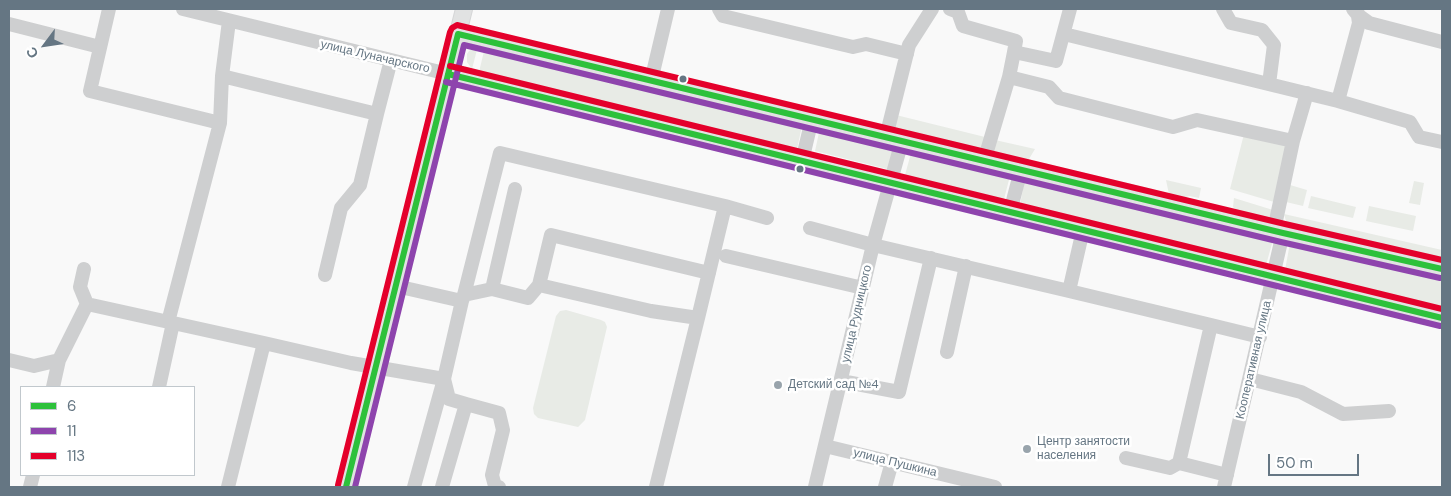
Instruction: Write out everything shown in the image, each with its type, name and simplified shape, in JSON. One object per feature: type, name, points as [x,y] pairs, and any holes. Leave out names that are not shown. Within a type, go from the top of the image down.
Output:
[{"type":"main road","points":[[346,487],[464,9]]},
{"type":"main road","points":[[458,34],[1278,232],[1442,269]]},
{"type":"main road","name":"улица Луначарского","points":[[448,74],[1442,318]]},
{"type":"street","points":[[109,9],[90,91],[220,123]]},
{"type":"street","name":"улица Луначарского","points":[[183,9],[448,74]]},
{"type":"street","points":[[650,81],[668,9]]},
{"type":"street","points":[[719,9],[722,16],[853,47],[866,44],[907,54]]},
{"type":"street","name":"улица Рудницкого","points":[[815,487],[873,245],[890,183],[894,139],[907,54],[910,45],[932,9]]},
{"type":"street","points":[[950,9],[958,12],[962,26],[1016,41],[1008,77],[984,161]]},
{"type":"street","points":[[1014,52],[1056,61],[1070,9]]},
{"type":"street","points":[[1223,9],[1231,23],[1262,30],[1274,45],[1269,84]]},
{"type":"street","points":[[1356,11],[1369,23],[1442,42]]},
{"type":"street","points":[[1338,101],[1359,23],[1356,11]]},
{"type":"street","points":[[159,386],[171,323],[220,123],[222,76],[229,21]]},
{"type":"street","points":[[9,24],[100,48]]},
{"type":"street","points":[[1064,34],[1338,101],[1410,122],[1419,136],[1442,142]]},
{"type":"street","points":[[325,274],[341,208],[360,185],[391,60]]},
{"type":"street","points":[[222,76],[377,114]]},
{"type":"street","points":[[1008,77],[1049,87],[1059,98],[1173,127],[1197,120],[1294,142]]},
{"type":"street","name":"Кооперативная улица","points":[[1225,481],[1273,277],[1278,232],[1294,142],[1306,93]]},
{"type":"street","points":[[802,161],[812,120]]},
{"type":"street","points":[[414,487],[444,379],[500,153],[725,206],[767,218]]},
{"type":"street","points":[[1010,212],[1021,170]]},
{"type":"street","points":[[492,289],[516,189]]},
{"type":"street","points":[[656,487],[725,206]]},
{"type":"street","points":[[810,228],[873,245],[1260,337]]},
{"type":"street","points":[[1070,291],[1083,230]]},
{"type":"street","points":[[396,286],[463,298],[492,289],[528,298],[539,285],[551,235],[709,273]]},
{"type":"street","points":[[726,256],[863,288]]},
{"type":"street","points":[[841,381],[899,392],[931,258]]},
{"type":"street","points":[[946,352],[966,266]]},
{"type":"street","points":[[53,386],[59,360],[87,304],[80,287],[84,269]]},
{"type":"street","points":[[539,285],[651,311],[698,318]]},
{"type":"street","points":[[87,304],[351,363],[444,379]]},
{"type":"street","points":[[1126,458],[1170,468],[1179,463],[1210,325]]},
{"type":"street","points":[[228,487],[264,343]]},
{"type":"street","points":[[9,360],[34,366],[59,360]]},
{"type":"street","points":[[444,379],[449,399],[500,413],[504,430],[492,475],[495,486],[499,487]]},
{"type":"street","points":[[1250,379],[1301,392],[1343,414],[1388,412]]},
{"type":"street","points":[[442,487],[466,404]]},
{"type":"street","name":"улица Пушкина","points":[[825,446],[994,487]]},
{"type":"street","points":[[886,487],[892,462]]},
{"type":"street","points":[[1179,463],[1225,481]]},
{"type":"shaded area","points":[[478,46],[472,69],[467,62],[467,54]]},
{"type":"shaded area","points":[[485,47],[802,126],[797,149],[479,72]]},
{"type":"shaded area","points":[[896,115],[985,137],[980,153],[897,132],[895,130]]},
{"type":"shaded area","points":[[820,128],[899,147],[895,171],[815,151]]},
{"type":"shaded area","points":[[1244,134],[1286,145],[1274,202],[1230,189]]},
{"type":"shaded area","points":[[995,140],[1035,149],[1026,164],[994,155],[992,153]]},
{"type":"shaded area","points":[[911,153],[1010,176],[1004,199],[905,175]]},
{"type":"shaded area","points":[[1044,163],[1153,189],[1157,196],[1034,166]]},
{"type":"shaded area","points":[[1025,178],[1273,240],[1266,265],[1020,205]]},
{"type":"shaded area","points":[[1166,180],[1201,188],[1199,198],[1189,196],[1177,200],[1170,199]]},
{"type":"shaded area","points":[[1414,181],[1424,183],[1420,205],[1409,203]]},
{"type":"shaded area","points":[[1290,185],[1307,190],[1303,206],[1286,202]]},
{"type":"shaded area","points":[[1311,196],[1356,207],[1353,218],[1308,208]]},
{"type":"shaded area","points":[[1234,198],[1273,210],[1271,220],[1244,216],[1233,207]]},
{"type":"shaded area","points":[[1369,206],[1416,216],[1413,231],[1366,221]]},
{"type":"shaded area","points":[[1284,214],[1442,250],[1442,260],[1295,228],[1286,221]]},
{"type":"shaded area","points":[[1290,243],[1442,277],[1442,309],[1285,270]]},
{"type":"shaded area","points":[[566,310],[601,320],[605,322],[607,327],[585,420],[578,427],[538,418],[534,414],[533,408],[556,316],[560,311]]},
{"type":"transit line","name":"113","points":[[338,485],[450,32],[457,25],[1442,260]]},
{"type":"transit line","name":"6","points":[[346,487],[458,34],[1283,233],[1442,269]]},
{"type":"transit line","name":"11","points":[[355,487],[464,45],[1281,242],[1440,278]]},
{"type":"transit line","name":"113","points":[[450,66],[1442,309]]},
{"type":"transit line","name":"6","points":[[448,74],[1442,318]]},
{"type":"transit line","name":"11","points":[[446,82],[1440,326]]},
{"type":"place","name":"Детский сад №4","points":[[778,385]]},
{"type":"place","name":"Центр занятости населения","points":[[1027,449]]}]
